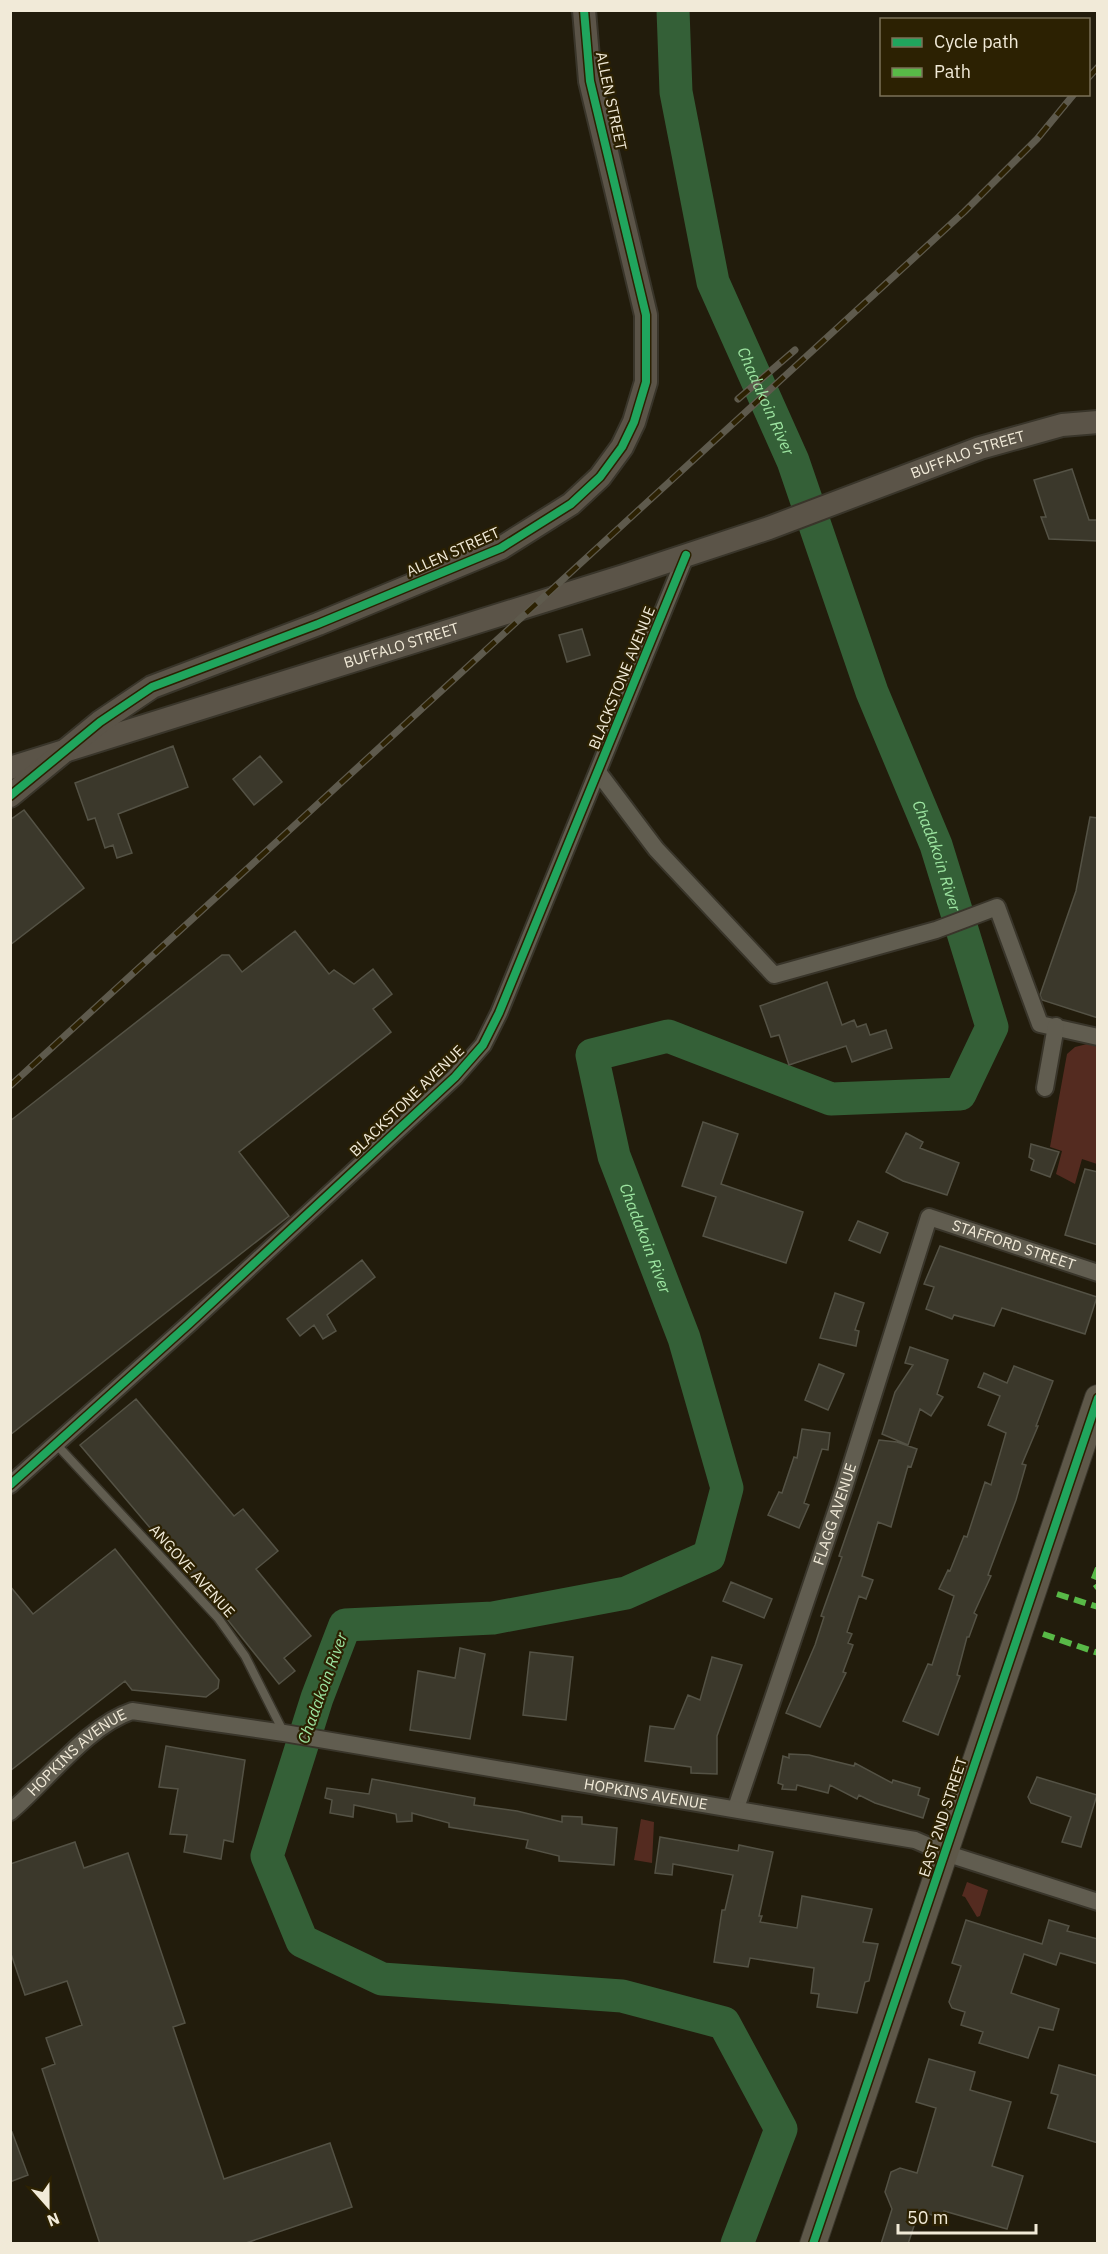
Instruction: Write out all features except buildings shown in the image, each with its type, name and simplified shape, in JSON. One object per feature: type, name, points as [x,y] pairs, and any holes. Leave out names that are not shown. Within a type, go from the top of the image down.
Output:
[{"type":"main road","name":"EAST 2ND STREET","points":[[813,2244],[1096,1404]]},
{"type":"street","name":"ALLEN STREET","points":[[10,796],[100,722],[152,687],[318,624],[501,548],[571,504],[600,477],[622,447],[634,422],[646,382],[646,315],[590,81],[584,10]]},
{"type":"street","name":"BUFFALO STREET","points":[[10,768],[686,555],[843,501],[980,448],[1062,425],[1098,422]]},
{"type":"street","name":"BLACKSTONE AVENUE","points":[[10,1485],[447,1084],[483,1045],[499,1013],[686,555]]},
{"type":"street","points":[[169,681],[165,693],[169,707],[184,714]]},
{"type":"street","points":[[598,772],[656,849],[774,975],[936,930],[997,908],[1040,1024],[1098,1037]]},
{"type":"street","points":[[1046,1088],[1056,1026]]},
{"type":"street","name":"STAFFORD STREET","points":[[929,1217],[1098,1273]]},
{"type":"street","name":"FLAGG AVENUE","points":[[736,1809],[844,1488],[929,1217]]},
{"type":"street","name":"HOPKINS AVENUE","points":[[10,1812],[94,1734],[116,1716],[132,1711],[289,1734],[343,1745],[915,1840],[945,1853],[1098,1902]]},
{"type":"lane","name":"ANGOVE AVENUE","points":[[56,1444],[218,1618],[245,1656],[289,1734]]},
{"type":"shaded area","points":[[1091,1043],[1097,1046],[1097,1164],[1082,1159],[1075,1184],[1056,1174],[1062,1151],[1050,1147],[1067,1054],[1075,1047]]},
{"type":"shaded area","points":[[641,1819],[654,1822],[652,1863],[634,1860]]},
{"type":"shaded area","points":[[967,1882],[988,1890],[980,1916],[977,1917],[965,1897],[962,1896]]},
{"type":"waterway","name":"Chadakoin River","points":[[673,10],[676,92],[713,282],[793,461],[872,692],[936,845],[992,1027],[960,1094],[831,1099],[668,1036],[592,1055],[614,1156],[684,1338],[727,1488],[709,1556],[626,1593],[493,1618],[345,1625],[317,1698],[267,1856],[302,1941],[382,1979],[622,1996],[724,2023],[781,2129],[737,2244]]},
{"type":"railway","points":[[1090,76],[1098,67]]},
{"type":"railway","points":[[10,1086],[964,212],[1037,139],[1072,96]]},
{"type":"railway","points":[[738,399],[795,350]]},
{"type":"marked path","points":[[1098,1568],[1093,1581],[1098,1588]]},
{"type":"marked path","points":[[1057,1594],[1098,1607]]},
{"type":"marked path","points":[[1043,1634],[1098,1653]]},
{"type":"cycle path","points":[[10,796],[100,722],[152,687],[318,624],[501,548],[571,504],[600,477],[622,447],[634,422],[646,382],[646,315],[590,81],[584,10]]},
{"type":"cycle path","points":[[10,1485],[190,1323],[455,1077],[483,1045],[499,1013],[686,555]]},
{"type":"cycle path","points":[[813,2244],[1098,1398]]}]
